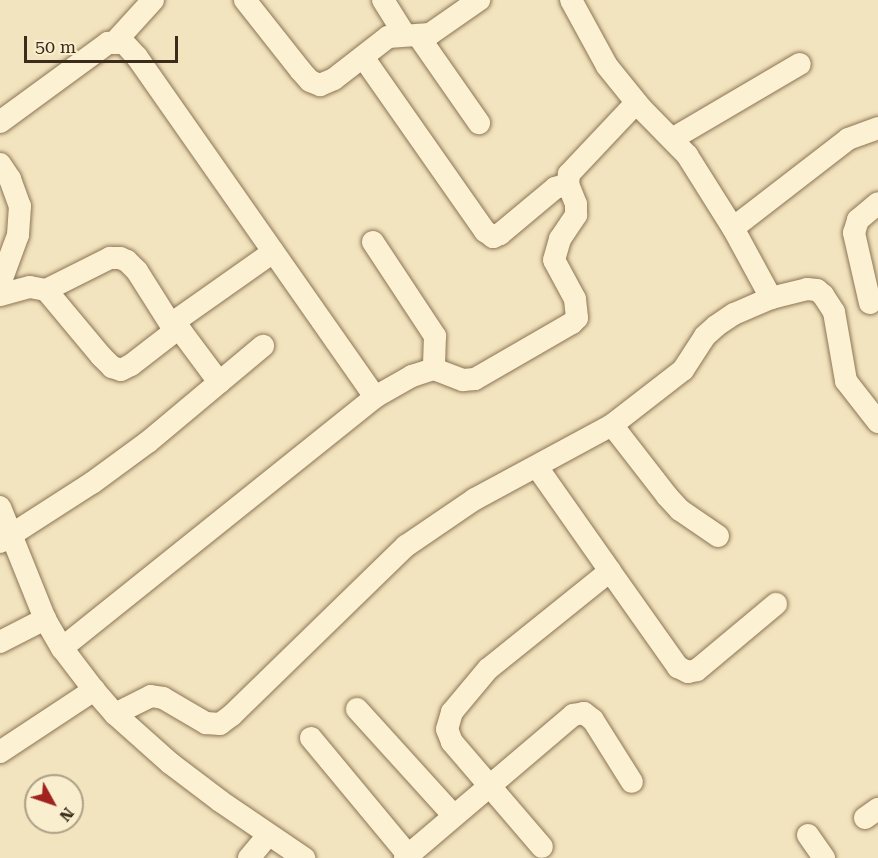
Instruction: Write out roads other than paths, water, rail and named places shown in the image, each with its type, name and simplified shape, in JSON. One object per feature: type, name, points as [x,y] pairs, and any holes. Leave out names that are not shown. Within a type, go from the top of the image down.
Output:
[{"type":"street","points":[[114,43],[153,0]]},
{"type":"street","points":[[245,0],[310,81],[321,85],[334,79],[388,37],[430,34],[479,0]]},
{"type":"street","points":[[383,0],[479,123]]},
{"type":"street","points":[[571,0],[607,66],[636,103],[687,155],[734,228],[771,298]]},
{"type":"street","points":[[0,122],[108,43],[124,44],[137,57],[375,397]]},
{"type":"street","points":[[363,57],[485,231],[493,237],[500,234],[555,188],[568,184]]},
{"type":"street","points":[[672,139],[800,64]]},
{"type":"street","points":[[62,648],[375,397],[412,376],[434,369],[463,380],[475,379],[564,329],[577,318],[575,299],[554,260],[554,252],[560,239],[576,215],[576,204],[568,184],[569,174],[636,103]]},
{"type":"street","points":[[734,228],[848,139],[878,128]]},
{"type":"street","points":[[0,164],[10,179],[20,206],[18,236],[0,284]]},
{"type":"street","points":[[834,312],[874,302],[854,233],[858,220],[878,203]]},
{"type":"street","points":[[373,242],[435,336],[434,369]]},
{"type":"street","points":[[46,290],[101,356],[112,367],[121,370],[131,365],[173,328],[273,252]]},
{"type":"street","points":[[0,295],[30,287],[46,290],[110,258],[120,258],[127,261],[137,271],[173,328],[187,336],[219,382]]},
{"type":"street","points":[[115,714],[152,696],[163,698],[206,723],[220,724],[406,546],[475,499],[612,425],[683,370],[705,336],[716,326],[734,314],[771,298],[807,289],[817,290],[834,312],[846,381],[878,422]]},
{"type":"street","points":[[5,538],[92,483],[148,442],[263,346]]},
{"type":"street","points":[[612,425],[680,510],[718,536]]},
{"type":"street","points":[[537,467],[678,667],[688,672],[697,670],[776,604]]},
{"type":"street","points":[[0,507],[5,538],[45,619],[62,648],[94,690],[115,714],[170,763],[268,835],[304,858]]},
{"type":"street","points":[[542,847],[452,742],[447,729],[452,712],[488,669],[512,647],[610,571]]},
{"type":"street","points":[[0,642],[45,619]]},
{"type":"street","points":[[0,752],[94,690]]},
{"type":"street","points":[[357,709],[453,815]]},
{"type":"street","points":[[311,738],[407,857],[453,815],[573,715],[584,712],[593,720],[632,782]]},
{"type":"street","points":[[249,858],[268,835]]},
{"type":"street","points":[[808,835],[824,858]]}]
